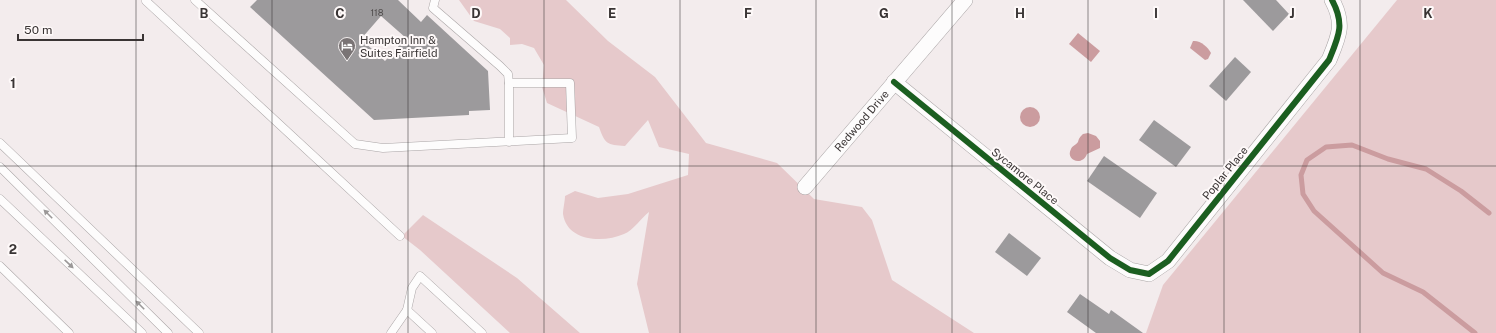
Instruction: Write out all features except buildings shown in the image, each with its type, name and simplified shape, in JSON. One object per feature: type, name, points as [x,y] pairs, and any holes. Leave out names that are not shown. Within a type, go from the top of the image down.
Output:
[{"type":"street","name":"Redwood Drive","points":[[805,187],[965,0]]},
{"type":"street","name":"Poplar Place","points":[[1149,274],[1168,261],[1329,60],[1340,32],[1340,13],[1332,0]]},
{"type":"street","name":"Sycamore Place","points":[[894,82],[1110,258],[1130,270],[1149,274]]},
{"type":"lane","points":[[195,0],[355,144],[383,148],[572,138],[570,83],[509,83]]},
{"type":"lane","points":[[146,1],[400,236]]},
{"type":"lane","points":[[434,4],[508,74],[509,142]]},
{"type":"lane","points":[[0,143],[199,333]]},
{"type":"lane","points":[[0,167],[168,333]]},
{"type":"lane","points":[[0,199],[142,333]]},
{"type":"lane","points":[[0,266],[69,333]]},
{"type":"lane","points":[[391,333],[407,310],[412,288],[420,276],[482,333]]},
{"type":"lane","points":[[407,310],[432,333]]},
{"type":"shaded area","points":[[459,0],[566,0],[608,41],[655,77],[706,143],[777,163],[814,199],[862,207],[872,220],[892,280],[974,333],[649,333],[637,284],[649,212],[631,230],[624,234],[607,239],[588,238],[571,230],[566,223],[563,214],[565,196],[575,191],[598,198],[628,194],[688,175],[689,154],[659,147],[648,120],[625,146],[614,145],[605,140],[599,127],[547,103],[542,87],[544,65],[534,48],[522,44],[510,45],[510,38],[500,29],[474,21]]},
{"type":"shaded area","points":[[1397,0],[1496,0],[1496,333],[1146,333],[1163,285]]},
{"type":"shaded area","points":[[1078,33],[1100,51],[1091,62],[1069,44]]},
{"type":"shaded area","points":[[1193,41],[1204,44],[1208,48],[1211,53],[1208,59],[1205,60],[1190,48]]},
{"type":"shaded area","points":[[1030,107],[1037,110],[1040,117],[1037,124],[1030,127],[1023,124],[1020,117],[1023,110]]},
{"type":"shaded area","points":[[1088,133],[1096,136],[1100,141],[1100,148],[1087,154],[1082,160],[1078,161],[1072,159],[1070,153],[1072,147],[1078,142],[1083,134]]},
{"type":"shaded area","points":[[423,215],[517,278],[580,333],[510,333],[420,250],[402,236]]},
{"type":"waterway","points":[[1475,333],[1423,292],[1383,273],[1314,211],[1303,194],[1301,175],[1307,160],[1326,147],[1352,145],[1388,159],[1426,169],[1461,191],[1489,213]]},
{"type":"cycle path","points":[[894,82],[1110,258],[1130,270],[1149,274],[1168,261],[1329,60],[1336,44],[1339,30],[1338,16],[1332,0]]},
{"type":"place","name":"Hampton Inn & Suites Fairfield","points":[[347,61]]}]
